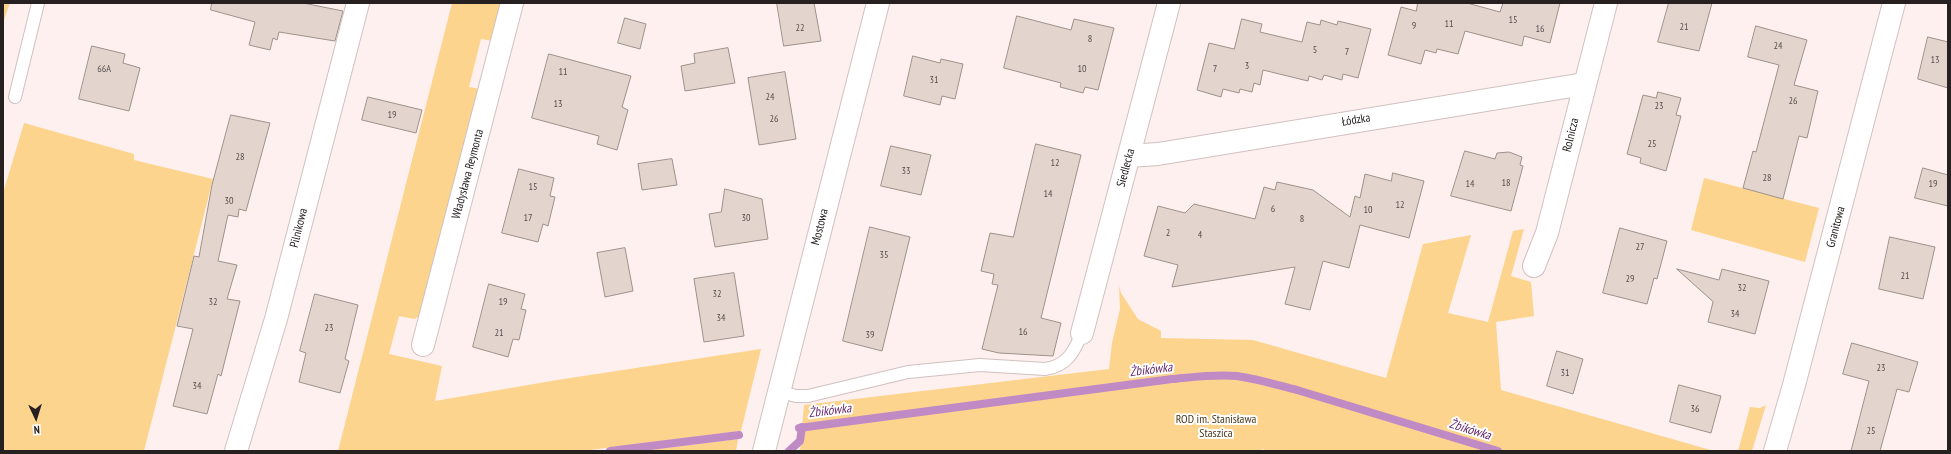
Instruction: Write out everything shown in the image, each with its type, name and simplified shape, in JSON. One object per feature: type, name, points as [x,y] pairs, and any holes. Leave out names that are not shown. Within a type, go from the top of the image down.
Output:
[{"type":"street","name":"Pilnikowa","points":[[236,451],[276,319],[358,3]]},
{"type":"street","name":"Władysława Reymonta","points":[[423,344],[512,3]]},
{"type":"street","name":"Mostowa","points":[[764,451],[778,391],[878,3]]},
{"type":"street","name":"Siedlecka","points":[[1082,333],[1168,3]]},
{"type":"street","name":"Rolnicza","points":[[1534,266],[1547,232],[1606,3]]},
{"type":"street","name":"Granitowa","points":[[1775,451],[1794,385],[1894,3]]},
{"type":"street","name":"Łódzka","points":[[1129,156],[1165,152],[1584,84]]},
{"type":"lane","points":[[14,97],[38,3]]},
{"type":"lane","points":[[778,391],[796,396],[808,396],[908,372],[980,366],[1045,369],[1054,368],[1064,363],[1073,353],[1082,333]]},
{"type":"green space","points":[[3,3],[10,3],[3,23]]},
{"type":"green space","points":[[452,3],[503,3],[493,41],[481,39],[469,87],[481,89],[420,316],[414,319],[399,316],[389,354],[442,366],[435,401],[557,380],[761,349],[741,431],[582,451],[338,451]]},
{"type":"green space","points":[[24,123],[134,154],[134,160],[213,179],[144,451],[3,451],[3,193]]},
{"type":"green space","points":[[1704,178],[1819,208],[1805,262],[1691,230]]},
{"type":"green space","name":"ROD im. Stanisława Staszica","points":[[1524,229],[1511,276],[1531,282],[1534,316],[1496,322],[1501,390],[1714,451],[1267,451],[1262,449],[1261,451],[800,451],[804,405],[1109,369],[1112,343],[1120,309],[1119,286],[1121,293],[1138,319],[1161,331],[1161,338],[1253,340],[1386,378],[1423,244],[1471,235],[1448,313],[1488,322],[1513,231]]},
{"type":"green space","points":[[1766,405],[1752,451],[1738,451],[1750,407],[1760,408]]},
{"type":"green space","points":[[738,439],[736,451],[640,451]]},
{"type":"building","points":[[212,3],[303,3],[343,11],[335,41],[279,32],[277,40],[273,38],[270,50],[249,45],[255,22],[211,10]]},
{"type":"building","points":[[777,3],[814,3],[821,41],[784,46]]},
{"type":"building","points":[[1418,3],[1467,3],[1500,12],[1503,3],[1560,3],[1550,43],[1524,36],[1522,46],[1465,31],[1458,54],[1437,49],[1436,53],[1425,50],[1421,64],[1388,55],[1401,7],[1416,11]]},
{"type":"building","points":[[1669,3],[1712,3],[1699,51],[1658,42]]},
{"type":"building","points":[[1017,16],[1071,30],[1074,19],[1114,28],[1098,90],[1085,87],[1083,93],[1060,87],[1061,83],[1004,68]]},
{"type":"building","points":[[625,18],[646,24],[640,49],[618,43]]},
{"type":"building","points":[[1242,19],[1262,24],[1260,32],[1302,42],[1307,22],[1320,25],[1321,20],[1337,25],[1338,21],[1371,29],[1358,78],[1343,74],[1342,80],[1324,75],[1322,80],[1309,76],[1308,81],[1263,70],[1260,85],[1254,83],[1252,92],[1240,89],[1239,93],[1223,89],[1221,97],[1197,90],[1209,43],[1234,49]]},
{"type":"building","points":[[1756,26],[1807,40],[1794,85],[1818,91],[1807,138],[1799,136],[1783,199],[1743,188],[1753,151],[1756,152],[1779,65],[1748,57]]},
{"type":"building","points":[[1928,37],[1948,42],[1948,88],[1918,79]]},
{"type":"building","points":[[92,46],[125,54],[123,63],[140,68],[129,111],[79,99]]},
{"type":"building","points":[[728,48],[735,83],[685,91],[681,66],[695,63],[694,54]]},
{"type":"building","points":[[549,54],[631,76],[622,107],[628,110],[617,150],[597,144],[599,136],[532,118]]},
{"type":"building","points":[[913,56],[940,63],[941,59],[963,64],[955,99],[942,96],[940,105],[904,96]]},
{"type":"building","points":[[785,72],[796,139],[759,145],[748,78]]},
{"type":"building","points":[[1658,92],[1681,98],[1676,115],[1681,116],[1666,171],[1640,163],[1641,158],[1627,154],[1643,95],[1656,98]]},
{"type":"building","points":[[368,97],[422,110],[416,133],[362,120]]},
{"type":"building","points":[[231,115],[270,123],[246,211],[239,209],[238,217],[228,215],[218,261],[237,265],[227,299],[240,301],[221,376],[218,374],[207,414],[173,406],[193,329],[177,326],[194,256],[199,257],[212,185]]},
{"type":"building","points":[[1036,144],[1081,155],[1041,318],[1061,323],[1053,356],[999,353],[982,349],[998,285],[992,284],[994,274],[981,271],[990,233],[1013,237]]},
{"type":"building","points":[[891,146],[931,155],[921,195],[881,186]]},
{"type":"building","points":[[1465,151],[1495,159],[1497,153],[1509,152],[1522,157],[1520,165],[1523,166],[1511,211],[1451,196]]},
{"type":"building","points":[[672,159],[677,185],[642,190],[638,164]]},
{"type":"building","points":[[1923,168],[1948,175],[1948,206],[1915,198]]},
{"type":"building","points":[[519,169],[554,178],[550,196],[555,197],[548,226],[543,224],[538,242],[502,233]]},
{"type":"building","points":[[1393,173],[1424,181],[1409,238],[1360,225],[1349,268],[1323,261],[1310,310],[1285,304],[1295,267],[1172,287],[1178,265],[1144,256],[1158,206],[1185,213],[1194,204],[1255,219],[1264,187],[1275,190],[1277,182],[1313,190],[1350,217],[1355,196],[1360,198],[1365,174],[1391,181]]},
{"type":"building","points":[[725,189],[762,199],[768,239],[715,247],[709,214],[721,212]]},
{"type":"building","points":[[870,227],[910,237],[882,351],[843,341]]},
{"type":"building","points":[[1620,228],[1667,241],[1657,279],[1654,278],[1647,304],[1603,293]]},
{"type":"building","points":[[1890,237],[1935,247],[1923,299],[1879,289]]},
{"type":"building","points":[[625,248],[633,291],[605,297],[597,253]]},
{"type":"building","points":[[1677,269],[1719,280],[1722,269],[1769,281],[1755,334],[1708,322],[1713,302]]},
{"type":"building","points":[[734,273],[744,336],[704,342],[694,279]]},
{"type":"building","points":[[489,284],[525,294],[521,309],[526,310],[519,340],[513,339],[508,357],[473,347]]},
{"type":"building","points":[[315,294],[358,305],[345,359],[349,361],[340,393],[299,382],[306,353],[300,351]]},
{"type":"building","points":[[1852,343],[1918,362],[1909,392],[1897,389],[1880,451],[1851,451],[1869,381],[1843,374]]},
{"type":"building","points":[[1557,351],[1583,359],[1573,394],[1547,386]]},
{"type":"building","points":[[1679,385],[1721,396],[1711,433],[1670,422]]},
{"type":"waterway","name":"Żbikówka","points":[[799,428],[1172,379],[1229,375],[1297,390],[1498,451]]},
{"type":"waterway","points":[[789,451],[800,441],[802,427]]},
{"type":"waterway","name":"Żbikówka","points":[[610,451],[739,435]]}]
